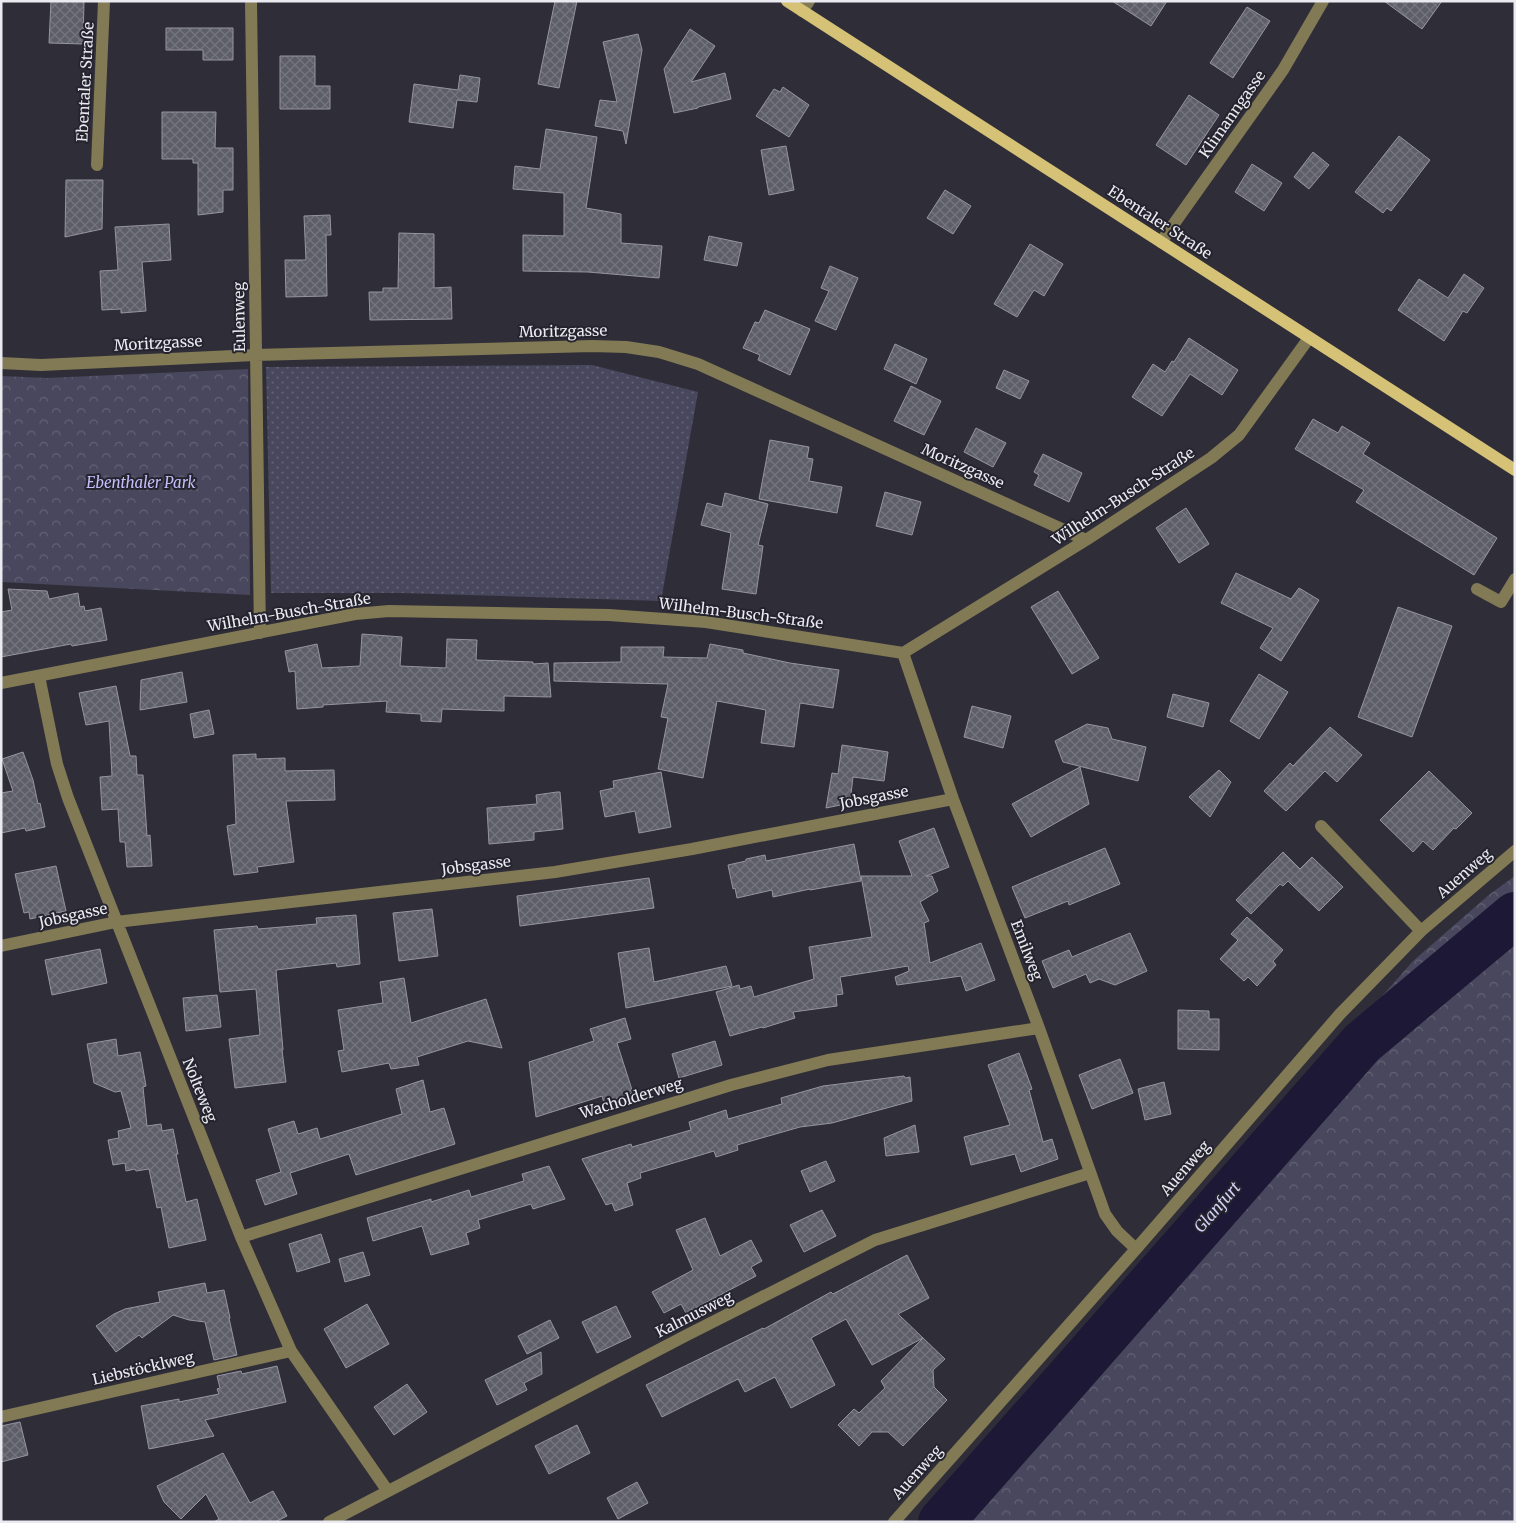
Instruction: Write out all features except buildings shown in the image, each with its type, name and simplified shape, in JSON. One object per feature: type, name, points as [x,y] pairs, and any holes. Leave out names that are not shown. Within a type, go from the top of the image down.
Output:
[{"type":"main road","name":"Ebentaler Straße","points":[[787,1],[806,6],[1161,242],[1515,470]]},
{"type":"street","name":"Ebentaler Straße","points":[[97,165],[104,1]]},
{"type":"street","name":"Eulenweg","points":[[251,1],[260,633]]},
{"type":"street","name":"Klimanngasse","points":[[1161,242],[1283,70],[1323,1]]},
{"type":"street","name":"Wilhelm-Busch-Straße","points":[[1,683],[355,614],[389,611],[609,615],[706,622],[903,652],[1086,540],[1210,458],[1239,435],[1309,338]]},
{"type":"street","name":"Moritzgasse","points":[[1,363],[41,365],[255,355],[592,346],[626,347],[659,352],[698,364],[1086,540]]},
{"type":"street","points":[[1477,589],[1501,602],[1515,579]]},
{"type":"street","name":"Emilweg","points":[[903,652],[952,799],[1039,1028],[1105,1214],[1116,1231],[1136,1249]]},
{"type":"street","name":"Nolteweg","points":[[38,676],[58,764],[68,798],[241,1237],[292,1350],[387,1490]]},
{"type":"street","name":"Jobsgasse","points":[[1,946],[116,922],[554,872],[692,849],[952,799]]},
{"type":"street","points":[[1322,826],[1421,931]]},
{"type":"street","name":"Auenweg","points":[[894,1522],[1136,1249],[1340,1014],[1421,931],[1515,851]]},
{"type":"street","name":"Wacholderweg","points":[[241,1237],[731,1085],[828,1060],[1039,1028]]},
{"type":"street","name":"Kalmusweg","points":[[329,1522],[387,1490],[875,1240],[1090,1173]]},
{"type":"street","name":"Liebstöcklweg","points":[[1,1417],[292,1350]]},
{"type":"green space","points":[[592,365],[698,392],[661,601],[401,593],[271,593],[266,367]]},
{"type":"green space","name":"Ebenthaler Park","points":[[248,369],[250,595],[1,582],[1,376],[47,378]]},
{"type":"green space","points":[[1515,876],[1515,1522],[921,1522],[1413,961],[1490,894]]},
{"type":"waterway","name":"Glanfurt","points":[[941,1522],[1362,1043],[1515,915]]}]
